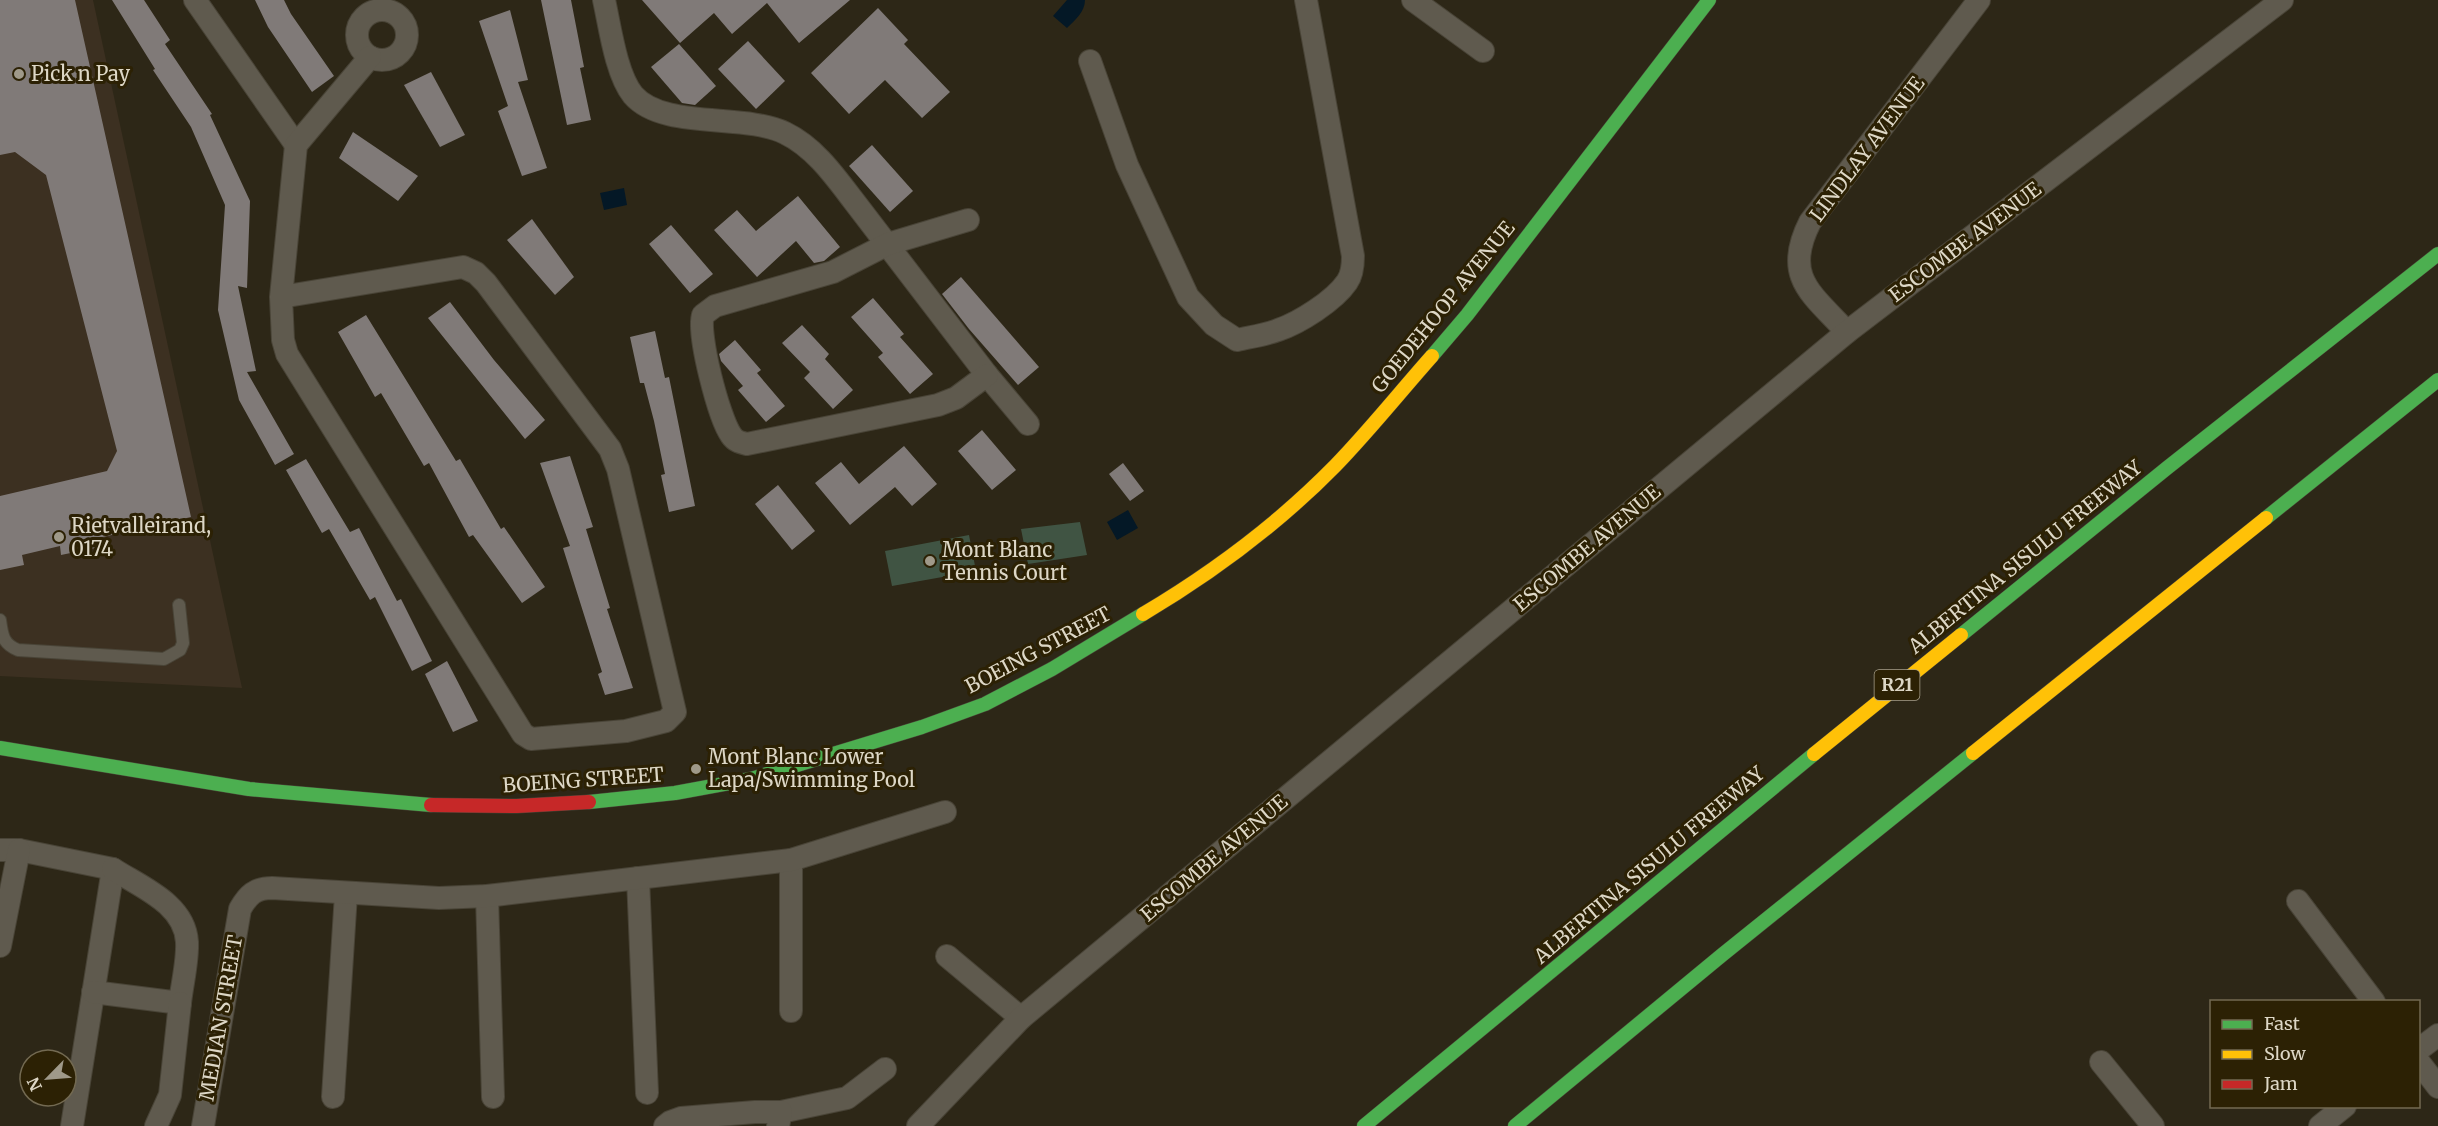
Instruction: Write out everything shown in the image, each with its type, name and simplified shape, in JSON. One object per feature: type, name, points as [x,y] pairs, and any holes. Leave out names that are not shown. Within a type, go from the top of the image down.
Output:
[{"type":"main road","name":"GOEDEHOOP AVENUE","points":[[1167,600],[1257,536],[1335,466],[1467,315],[1709,0]]},
{"type":"main road","name":"ALBERTINA SISULU FREEWAY","points":[[1364,1126],[2003,598],[2271,383],[2438,254]]},
{"type":"main road","points":[[1515,1126],[1722,955],[2438,380]]},
{"type":"main road","name":"BOEING STREET","points":[[0,748],[249,789],[438,806],[517,806],[603,801],[675,793],[751,779],[922,727],[985,704],[1052,669],[1167,600]]},
{"type":"main road","name":"BOEING STREET","points":[[166,761],[249,789]]},
{"type":"street","points":[[195,0],[296,145]]},
{"type":"street","points":[[604,0],[625,82],[642,104],[669,114],[771,127],[802,144],[830,171],[987,375],[1028,424]]},
{"type":"street","points":[[1090,61],[1127,165],[1188,297],[1214,325],[1237,340],[1278,330],[1314,311],[1338,292],[1347,282],[1353,266],[1306,0]]},
{"type":"street","points":[[1413,0],[1483,51]]},
{"type":"street","name":"LINDLAY AVENUE","points":[[1847,332],[1804,286],[1798,266],[1802,237],[1810,222],[1979,0]]},
{"type":"street","name":"ESCOMBE AVENUE","points":[[918,1126],[1021,1018],[1847,332],[2282,0]]},
{"type":"street","points":[[377,5],[395,12],[401,18],[407,33],[406,41],[398,55],[390,59],[370,57],[360,49],[356,32],[363,17],[377,5]]},
{"type":"street","points":[[281,297],[463,267],[476,273],[486,283],[610,449],[618,469],[675,712],[666,721],[626,731],[531,739],[523,734],[294,368],[283,340],[281,297],[296,145],[370,57]]},
{"type":"street","points":[[968,220],[888,244],[833,272],[715,306],[703,315],[702,340],[723,420],[737,442],[747,444],[938,405],[956,398],[987,375]]},
{"type":"street","points":[[333,1097],[346,894],[439,898],[487,896],[791,860],[945,812]]},
{"type":"street","points":[[0,946],[10,850],[113,869],[172,907],[183,925],[187,942],[170,1095],[156,1126]]},
{"type":"street","points":[[791,860],[791,1011]]},
{"type":"street","points":[[72,1126],[113,869]]},
{"type":"street","points":[[638,878],[647,1093]]},
{"type":"street","name":"MEDIAN STREET","points":[[203,1126],[240,909],[246,898],[263,888],[346,894]]},
{"type":"street","points":[[487,896],[493,1097]]},
{"type":"street","points":[[2298,901],[2372,1000]]},
{"type":"street","points":[[947,956],[1021,1018]]},
{"type":"street","points":[[93,992],[180,1003]]},
{"type":"street","points":[[2420,1048],[2438,1035]]},
{"type":"street","points":[[2101,1062],[2153,1126]]},
{"type":"street","points":[[2420,1064],[2438,1087]]},
{"type":"street","points":[[665,1126],[681,1118],[755,1112],[779,1119],[848,1098],[885,1069]]},
{"type":"street","points":[[2320,1126],[2344,1108]]},
{"type":"lane","points":[[0,620],[3,639],[18,650],[164,659],[180,650],[183,643],[179,605]]},
{"type":"shaded area","points":[[0,0],[93,0],[242,688],[0,676]]},
{"type":"green space","points":[[1080,522],[1087,555],[1028,564],[1021,529]]},
{"type":"green space","name":"Mont Blanc Tennis Court","points":[[969,535],[976,571],[892,586],[885,551]]},
{"type":"water","points":[[1067,0],[1085,0],[1085,4],[1067,28],[1053,16]]},
{"type":"water","points":[[624,188],[627,205],[604,210],[600,193]]},
{"type":"water","points":[[1128,510],[1138,528],[1117,540],[1107,522]]},
{"type":"building","points":[[0,0],[75,0],[191,517],[94,539],[95,548],[61,555],[60,546],[22,555],[24,565],[0,570],[0,496],[107,471],[117,451],[46,175],[15,152],[0,155]]},
{"type":"building","points":[[112,0],[144,0],[170,40],[165,44],[212,114],[210,115],[250,201],[247,288],[238,286],[256,371],[247,372],[294,454],[275,465],[239,400],[218,310],[225,205],[191,127],[153,70],[155,69]]},
{"type":"building","points":[[255,0],[284,0],[291,14],[334,76],[312,92],[268,27]]},
{"type":"building","points":[[541,0],[571,0],[584,67],[580,68],[591,120],[567,125]]},
{"type":"building","points":[[642,0],[850,0],[799,43],[767,3],[732,34],[714,13],[680,43]]},
{"type":"building","points":[[878,8],[908,40],[904,44],[950,92],[922,118],[885,80],[849,114],[811,73]]},
{"type":"building","points":[[510,10],[528,80],[518,82],[547,168],[522,176],[498,111],[508,106],[479,21]]},
{"type":"building","points":[[748,41],[785,81],[756,109],[718,69]]},
{"type":"building","points":[[679,44],[716,86],[695,105],[682,103],[651,67]]},
{"type":"building","points":[[431,72],[465,135],[440,147],[404,85]]},
{"type":"building","points":[[353,132],[418,176],[398,201],[339,158]]},
{"type":"building","points":[[872,145],[913,191],[890,212],[849,166]]},
{"type":"building","points":[[798,196],[840,247],[824,261],[814,263],[796,241],[757,277],[714,230],[737,210],[756,231]]},
{"type":"building","points":[[532,219],[574,277],[555,295],[507,240]]},
{"type":"building","points":[[671,225],[713,274],[690,293],[649,244]]},
{"type":"building","points":[[961,277],[1039,367],[1018,385],[942,294]]},
{"type":"building","points":[[873,298],[904,334],[900,337],[933,374],[910,394],[878,357],[883,353],[851,317]]},
{"type":"building","points":[[450,302],[494,360],[545,420],[525,439],[428,318]]},
{"type":"building","points":[[366,315],[456,461],[460,459],[501,529],[504,527],[545,587],[522,603],[473,535],[469,537],[429,463],[424,466],[381,393],[375,397],[338,332]]},
{"type":"building","points":[[802,325],[829,354],[825,359],[853,390],[833,409],[804,378],[810,372],[782,343]]},
{"type":"building","points":[[655,331],[665,378],[669,377],[695,506],[669,512],[661,475],[665,474],[654,421],[644,383],[640,383],[630,337]]},
{"type":"building","points":[[735,340],[761,370],[757,373],[785,406],[766,422],[738,390],[743,386],[721,361],[719,354]]},
{"type":"building","points":[[982,430],[1016,470],[992,490],[958,451]]},
{"type":"building","points":[[904,446],[937,484],[912,506],[895,487],[850,525],[815,483],[841,462],[859,484]]},
{"type":"building","points":[[570,456],[593,527],[586,529],[610,608],[607,609],[633,688],[605,695],[598,674],[602,672],[563,548],[570,546],[540,463]]},
{"type":"building","points":[[306,459],[350,532],[359,528],[397,601],[401,599],[432,661],[412,671],[375,597],[370,600],[329,529],[322,533],[286,470]]},
{"type":"building","points":[[1123,463],[1144,491],[1130,501],[1109,474]]},
{"type":"building","points":[[778,485],[815,531],[792,550],[755,504]]},
{"type":"building","points":[[447,661],[478,721],[453,732],[425,674]]},
{"type":"traffic: fast","points":[[1432,356],[1467,315],[1709,0]]},
{"type":"traffic: fast","points":[[1961,635],[2167,468],[2438,254]]},
{"type":"traffic: fast","points":[[2266,518],[2438,380]]},
{"type":"traffic: fast","points":[[589,802],[675,793],[751,779],[922,727],[985,704],[1052,669],[1143,614]]},
{"type":"traffic: fast","points":[[0,748],[249,789],[431,805]]},
{"type":"traffic: fast","points":[[1515,1126],[1722,955],[1973,753]]},
{"type":"traffic: fast","points":[[1364,1126],[1814,754]]},
{"type":"traffic: slow","points":[[1143,614],[1194,582],[1244,546],[1314,487],[1348,453],[1432,356]]},
{"type":"traffic: slow","points":[[1973,753],[2266,518]]},
{"type":"traffic: slow","points":[[1814,754],[1961,635]]},
{"type":"traffic: jam","points":[[431,805],[517,806],[589,802]]},
{"type":"place","name":"Pick n Pay","points":[[19,74]]},
{"type":"place","name":"Rietvalleirand, 0174","points":[[59,537]]},
{"type":"place","name":"Mont Blanc Tennis Court","points":[[930,561]]},
{"type":"place","name":"Mont Blanc Lower Lapa/Swimming Pool","points":[[696,769]]}]
